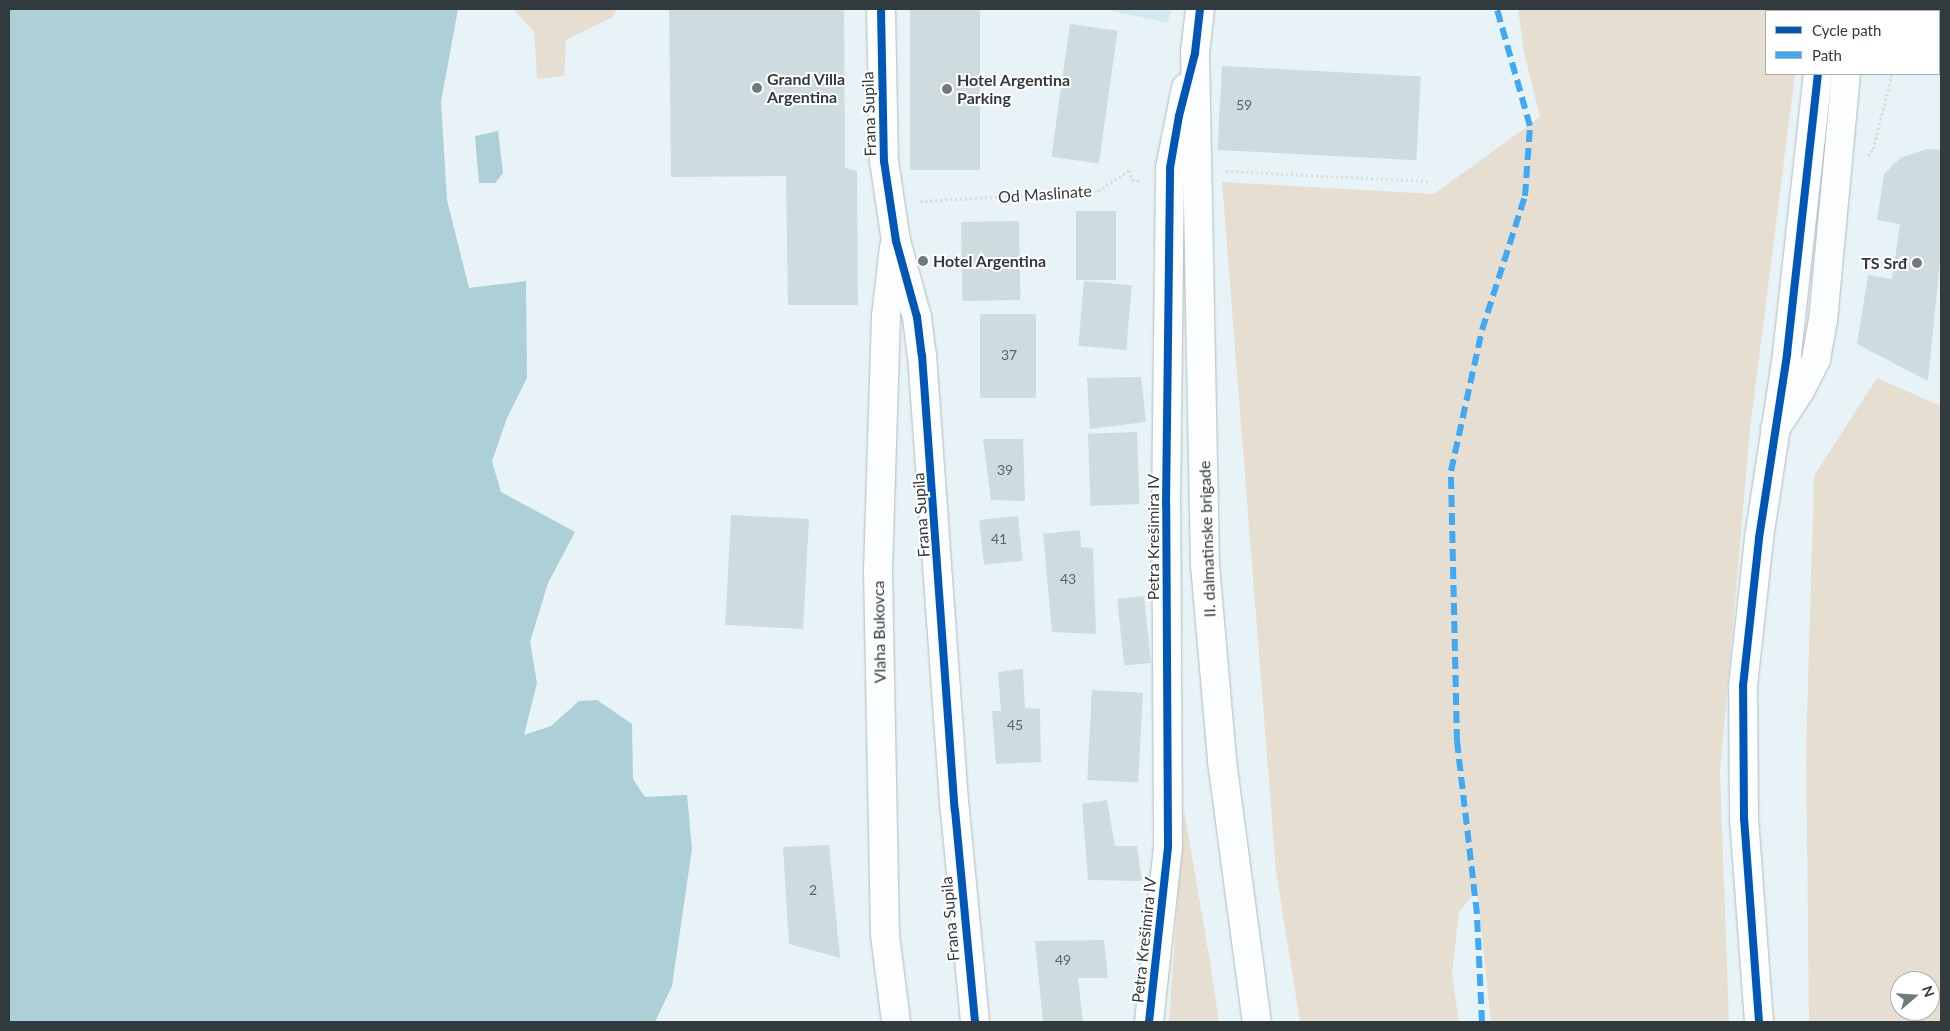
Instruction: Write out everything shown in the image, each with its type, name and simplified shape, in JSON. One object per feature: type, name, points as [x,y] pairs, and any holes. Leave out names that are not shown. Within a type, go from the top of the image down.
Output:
[{"type":"street","name":"Frana Supila","points":[[881,9],[884,161],[888,202],[896,241],[917,317],[922,355],[954,810],[975,1022]]},
{"type":"street","points":[[1195,53],[1200,9]]},
{"type":"street","name":"Petra Krešimira IV","points":[[1149,1022],[1168,846],[1166,504],[1170,168],[1179,116],[1195,53]]},
{"type":"street","name":"II. dalmatinske brigade","points":[[1195,53],[1205,565],[1222,761],[1257,1022]]},
{"type":"street","points":[[1759,1022],[1744,820],[1742,686],[1797,272],[1818,75]]},
{"type":"street","points":[[1775,429],[1800,391],[1816,359],[1823,321],[1846,75]]},
{"type":"street","name":"Vlaha Bukovca","points":[[896,241],[886,316],[878,571],[885,934],[896,1022]]},
{"type":"path","points":[[1198,170],[1429,181]]},
{"type":"shaded area","points":[[9,9],[458,9],[441,102],[447,200],[469,288],[526,281],[527,378],[507,418],[492,461],[501,492],[575,532],[548,583],[530,642],[537,683],[524,735],[551,726],[579,701],[597,700],[632,724],[633,779],[645,797],[687,795],[692,849],[672,986],[655,1022],[9,1022]]},
{"type":"shaded area","points":[[513,9],[616,9],[613,17],[566,40],[564,76],[537,79],[534,32]]},
{"type":"shaded area","points":[[1104,9],[1171,9],[1168,23]]},
{"type":"shaded area","points":[[1518,9],[1802,9],[1765,10],[1765,75],[1795,75],[1750,429],[1720,773],[1729,1022],[1491,1022],[1477,890],[1459,912],[1452,974],[1459,1022],[1300,1022],[1276,871],[1222,182],[1434,194],[1540,117],[1524,52]]},
{"type":"shaded area","points":[[498,131],[503,173],[495,183],[479,183],[475,136]]},
{"type":"shaded area","points":[[1877,378],[1941,406],[1941,1022],[1809,1022],[1806,751],[1814,476]]},
{"type":"shaded area","points":[[1184,809],[1210,962],[1219,1022],[1169,1022]]},
{"type":"building","name":"Grand Villa Argentina","points":[[669,9],[844,9],[845,168],[857,171],[858,305],[788,305],[786,176],[671,177]]},
{"type":"building","name":"Hotel Argentina Parking","points":[[910,9],[980,9],[980,170],[910,170]]},
{"type":"building","points":[[1070,24],[1118,31],[1099,163],[1051,157]]},
{"type":"building","points":[[1222,66],[1421,76],[1416,160],[1218,150]]},
{"type":"building","name":"TS Srđ","points":[[1927,149],[1941,150],[1941,251],[1928,381],[1857,344],[1868,275],[1892,279],[1900,224],[1877,220],[1884,174],[1900,158]]},
{"type":"building","points":[[1076,211],[1116,211],[1116,280],[1076,280]]},
{"type":"building","points":[[1019,221],[1020,300],[962,301],[961,222]]},
{"type":"building","points":[[1084,281],[1132,285],[1126,350],[1078,346]]},
{"type":"building","points":[[980,314],[1036,314],[1036,398],[980,398]]},
{"type":"building","points":[[1141,377],[1146,422],[1090,429],[1087,378]]},
{"type":"building","points":[[1137,432],[1140,504],[1091,506],[1088,434]]},
{"type":"building","points":[[983,439],[1023,439],[1025,501],[991,500]]},
{"type":"building","points":[[731,515],[809,519],[803,629],[725,625]]},
{"type":"building","points":[[1018,516],[1023,561],[984,565],[979,520]]},
{"type":"building","points":[[1080,530],[1081,547],[1093,548],[1096,634],[1052,632],[1043,534]]},
{"type":"building","points":[[1144,596],[1151,663],[1124,665],[1117,599]]},
{"type":"building","points":[[1023,669],[1025,708],[1040,709],[1041,762],[996,764],[992,711],[1001,711],[998,672]]},
{"type":"building","points":[[1092,690],[1143,693],[1138,783],[1087,780]]},
{"type":"building","points":[[1107,800],[1115,846],[1137,846],[1142,881],[1088,880],[1082,804]]},
{"type":"building","points":[[829,845],[840,958],[789,944],[783,847]]},
{"type":"building","points":[[1104,940],[1108,978],[1078,978],[1083,1022],[1043,1022],[1035,941]]},
{"type":"marked path","points":[[1482,1022],[1477,914],[1457,741],[1451,471],[1482,330],[1525,196],[1530,126],[1497,9]]},
{"type":"cycle path","points":[[881,9],[884,161],[896,241],[917,317],[922,355],[955,810],[975,1022]]},
{"type":"cycle path","points":[[1149,1022],[1168,846],[1166,504],[1170,168],[1179,116],[1195,53],[1200,9]]},
{"type":"cycle path","points":[[1759,1022],[1744,819],[1743,686],[1759,538],[1787,354],[1818,75]]},
{"type":"place","name":"Grand Villa Argentina","points":[[757,88]]},
{"type":"place","name":"Hotel Argentina Parking","points":[[947,89]]},
{"type":"place","name":"Hotel Argentina","points":[[923,261]]},
{"type":"place","name":"TS Srđ","points":[[1917,263]]}]
